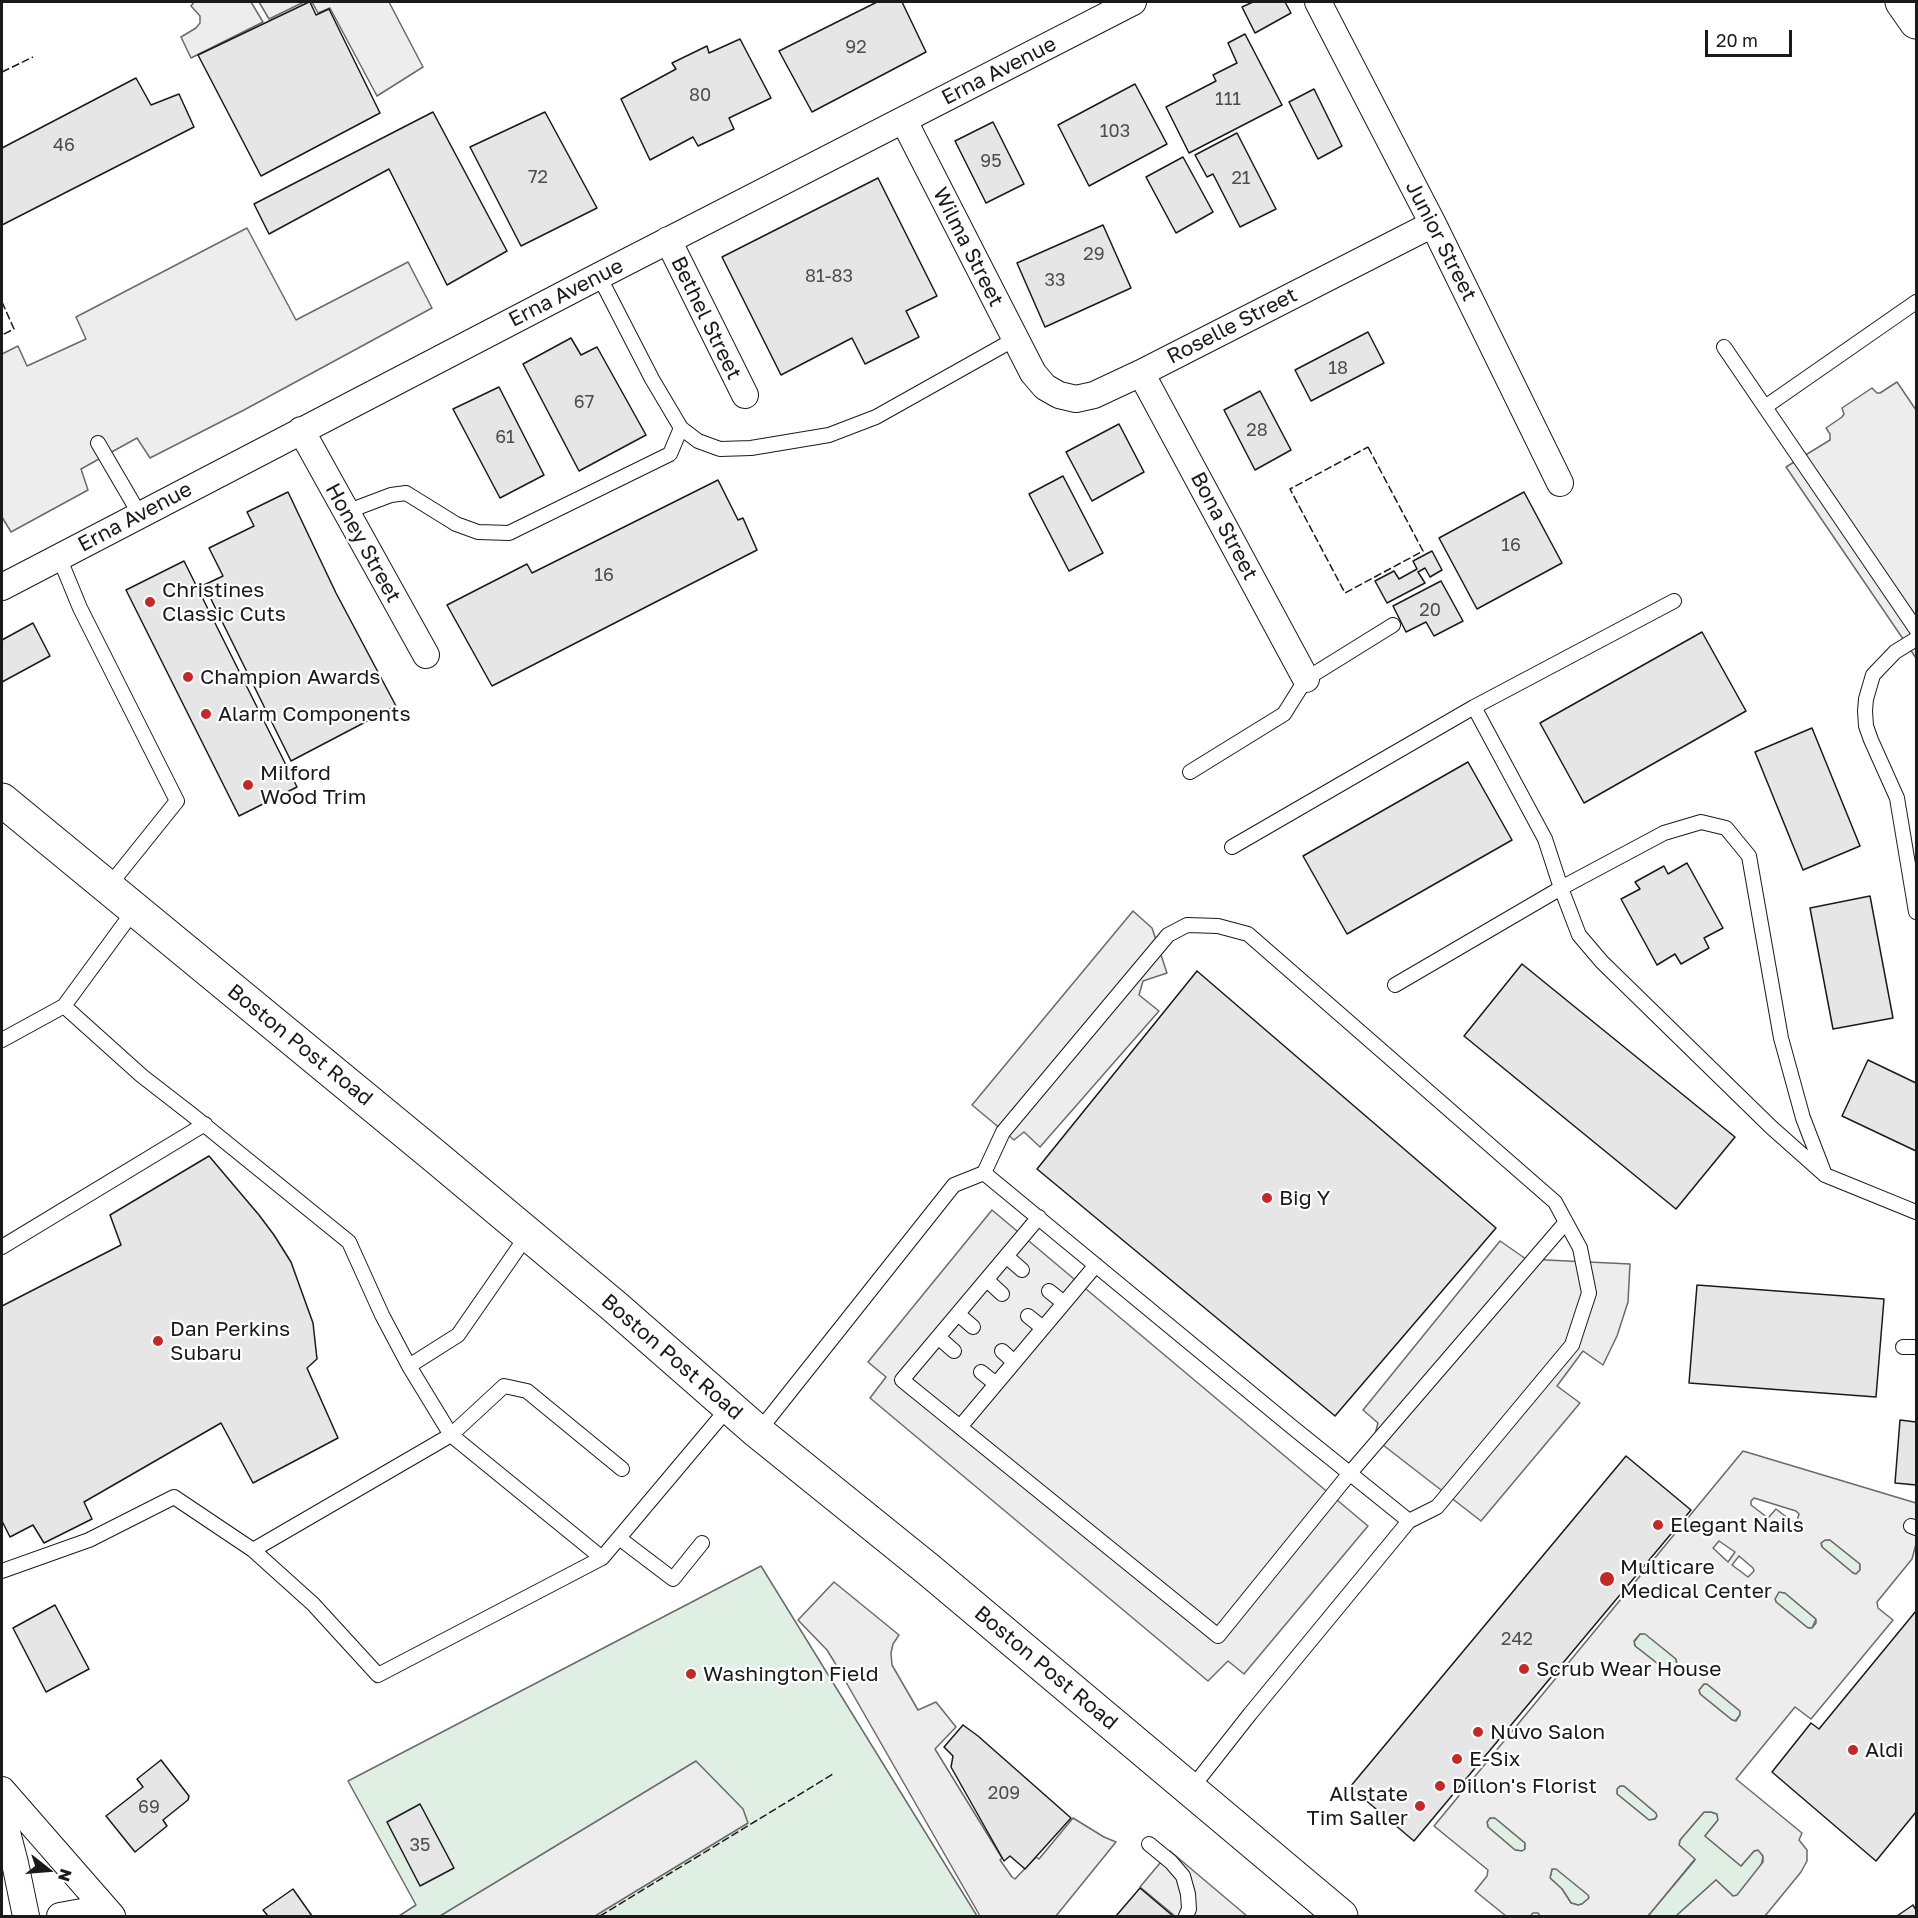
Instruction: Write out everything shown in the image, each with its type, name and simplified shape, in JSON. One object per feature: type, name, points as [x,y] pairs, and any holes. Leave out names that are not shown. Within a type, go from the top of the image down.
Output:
[{"type":"main road","points":[[1902,2],[1917,22]]},
{"type":"main road","name":"Boston Post Road","points":[[2,800],[528,1234],[758,1432],[929,1570],[1341,1917]]},
{"type":"street","name":"Erna Avenue","points":[[2,587],[668,240],[1133,2]]},
{"type":"street","name":"Junior Street","points":[[1317,2],[1433,224],[1560,483]]},
{"type":"street","name":"Wilma Street","points":[[904,121],[1033,373]]},
{"type":"street","name":"Roselle Street","points":[[1033,373],[1045,387],[1059,395],[1076,399],[1094,395],[1433,224]]},
{"type":"street","name":"Bethel Street","points":[[668,240],[745,395]]},
{"type":"street","name":"Bona Street","points":[[1141,373],[1306,679]]},
{"type":"street","name":"Honey Street","points":[[301,430],[426,655]]},
{"type":"street","points":[[2,1790],[108,1912]]},
{"type":"street","points":[[2,1813],[8,1866],[26,1917]]},
{"type":"street","points":[[60,1917],[108,1912]]},
{"type":"lane","points":[[599,276],[652,379],[681,428],[708,446],[720,449],[734,450],[829,435],[876,417],[1015,339]]},
{"type":"lane","points":[[1765,407],[1917,302]]},
{"type":"lane","points":[[1724,347],[1917,629]]},
{"type":"lane","points":[[346,512],[391,495],[406,493],[456,524],[478,532],[509,533],[670,454],[681,428]]},
{"type":"lane","points":[[98,443],[140,515]]},
{"type":"lane","points":[[58,557],[85,618],[177,801],[108,887]]},
{"type":"lane","points":[[1232,847],[1474,707],[1674,601]]},
{"type":"lane","points":[[1190,772],[1284,714],[1306,679],[1393,625]]},
{"type":"lane","points":[[1917,639],[1895,652],[1881,664],[1873,675],[1865,711],[1866,726],[1871,740],[1897,798],[1917,912]]},
{"type":"lane","points":[[1474,707],[1545,839],[1579,935],[1602,962],[1772,1127],[1825,1175],[1917,1212]]},
{"type":"lane","points":[[1395,985],[1561,888],[1664,833],[1701,822],[1725,828],[1749,856],[1781,1038],[1803,1118],[1825,1175]]},
{"type":"lane","points":[[2,1040],[64,1006],[135,909]]},
{"type":"lane","points":[[758,1432],[954,1185],[984,1173],[1003,1132],[1168,935],[1187,925],[1218,926],[1248,934],[1555,1202],[1581,1248],[1589,1293],[1572,1345],[1437,1507],[1409,1521],[1250,1714],[1191,1790]]},
{"type":"lane","points":[[64,1006],[142,1076],[349,1242],[382,1315],[409,1366],[450,1434],[602,1558]]},
{"type":"lane","points":[[2,1247],[205,1125]]},
{"type":"lane","points":[[984,1173],[1409,1521]]},
{"type":"lane","points":[[1039,1217],[902,1380],[1218,1636],[1350,1473],[1566,1222]]},
{"type":"lane","points":[[409,1366],[458,1335],[528,1234]]},
{"type":"lane","points":[[1006,1256],[1022,1269]]},
{"type":"lane","points":[[960,1427],[1096,1265]]},
{"type":"lane","points":[[987,1280],[1002,1294]]},
{"type":"lane","points":[[1049,1291],[1064,1303]]},
{"type":"lane","points":[[958,1314],[973,1327]]},
{"type":"lane","points":[[1028,1316],[1042,1328]]},
{"type":"lane","points":[[938,1337],[954,1351]]},
{"type":"lane","points":[[1002,1351],[1014,1362]]},
{"type":"lane","points":[[981,1372],[996,1384]]},
{"type":"lane","points":[[253,1550],[450,1434],[504,1386],[527,1391],[621,1469]]},
{"type":"lane","points":[[2,1571],[89,1540],[174,1497],[253,1550],[313,1604],[378,1675],[602,1558],[729,1407]]},
{"type":"lane","points":[[619,1538],[674,1579],[702,1543]]},
{"type":"lane","points":[[1149,1844],[1171,1862],[1182,1876],[1188,1894],[1189,1909],[1186,1917]]},
{"type":"green space","points":[[1830,1540],[1860,1564],[1860,1570],[1856,1574],[1853,1573],[1822,1547],[1821,1543]]},
{"type":"green space","name":"Washington Field","points":[[761,1566],[977,1916],[399,1916],[416,1905],[348,1781]]},
{"type":"green space","points":[[1779,1592],[1785,1593],[1816,1619],[1812,1628],[1808,1628],[1776,1602],[1775,1599]]},
{"type":"green space","points":[[1645,1633],[1676,1659],[1677,1664],[1671,1671],[1667,1671],[1635,1646],[1634,1642],[1640,1634]]},
{"type":"green space","points":[[1707,1684],[1740,1711],[1735,1721],[1700,1694],[1699,1690]]},
{"type":"green space","points":[[1620,1786],[1624,1786],[1656,1813],[1655,1819],[1649,1820],[1617,1794]]},
{"type":"green space","points":[[1704,1812],[1717,1814],[1718,1820],[1705,1836],[1741,1866],[1754,1851],[1759,1850],[1763,1857],[1761,1866],[1737,1896],[1733,1896],[1716,1880],[1676,1916],[1648,1916],[1695,1860],[1679,1845],[1680,1840]]},
{"type":"green space","points":[[1490,1818],[1495,1818],[1525,1843],[1525,1849],[1515,1850],[1488,1827],[1487,1822]]},
{"type":"green space","points":[[1556,1868],[1589,1895],[1589,1898],[1582,1904],[1571,1903],[1562,1889],[1550,1878],[1552,1869]]},
{"type":"shaded area","points":[[194,2],[251,2],[263,22],[191,58],[181,37],[200,23],[200,16],[191,6]]},
{"type":"shaded area","points":[[259,2],[304,2],[269,19]]},
{"type":"shaded area","points":[[312,2],[389,2],[423,67],[377,96],[330,8],[318,13]]},
{"type":"shaded area","points":[[247,228],[296,320],[408,262],[432,308],[150,458],[137,438],[81,469],[88,490],[11,532],[2,517],[2,354],[18,346],[27,366],[86,339],[76,317]]},
{"type":"shaded area","points":[[1897,382],[1916,410],[1916,658],[1786,467],[1830,440],[1830,434],[1826,428],[1842,417],[1844,414],[1842,408],[1872,388],[1880,393]]},
{"type":"shaded area","points":[[1133,911],[1152,928],[1167,973],[1143,981],[1139,995],[1159,1011],[1040,1147],[1024,1132],[1014,1140],[972,1105]]},
{"type":"shaded area","points":[[992,1210],[1368,1526],[1244,1674],[1228,1661],[1208,1681],[870,1398],[886,1377],[868,1362]]},
{"type":"shaded area","points":[[1500,1241],[1526,1259],[1630,1264],[1628,1302],[1617,1336],[1603,1365],[1583,1351],[1557,1386],[1580,1403],[1481,1521],[1374,1438],[1378,1423],[1363,1410]]},
{"type":"shaded area","points":[[1743,1451],[1916,1503],[1916,1544],[1912,1559],[1877,1602],[1878,1608],[1893,1620],[1811,1719],[1795,1707],[1736,1779],[1802,1833],[1799,1840],[1807,1850],[1807,1861],[1801,1872],[1765,1916],[1676,1916],[1716,1880],[1733,1896],[1737,1895],[1763,1862],[1763,1856],[1758,1850],[1754,1851],[1741,1866],[1705,1836],[1718,1820],[1717,1814],[1711,1812],[1704,1812],[1680,1840],[1679,1845],[1695,1859],[1648,1916],[1540,1916],[1538,1913],[1533,1913],[1530,1916],[1506,1916],[1475,1891],[1487,1876],[1488,1870],[1434,1826]],"holes":[[[1754,1498],[1796,1511],[1799,1514],[1797,1521],[1793,1522],[1776,1509],[1768,1518],[1751,1505]],[[1830,1540],[1860,1564],[1860,1570],[1856,1574],[1853,1573],[1822,1547],[1821,1543]],[[1719,1541],[1735,1552],[1728,1562],[1713,1548]],[[1739,1556],[1754,1571],[1748,1577],[1732,1565]],[[1779,1592],[1785,1593],[1816,1619],[1812,1628],[1808,1628],[1776,1602],[1775,1599]],[[1640,1634],[1645,1634],[1676,1659],[1677,1664],[1671,1671],[1667,1671],[1635,1646],[1634,1641]],[[1707,1684],[1740,1711],[1740,1715],[1736,1721],[1732,1720],[1700,1694],[1699,1690]],[[1624,1786],[1657,1816],[1649,1820],[1617,1794],[1617,1789]],[[1490,1818],[1495,1818],[1525,1843],[1525,1849],[1515,1850],[1488,1827],[1487,1822]],[[1552,1869],[1556,1869],[1588,1895],[1589,1898],[1582,1904],[1571,1903],[1562,1889],[1550,1878]]]},
{"type":"shaded area","points":[[834,1582],[899,1635],[893,1644],[892,1665],[918,1710],[936,1702],[956,1727],[935,1749],[1012,1877],[1015,1879],[1036,1857],[1039,1859],[1073,1818],[1116,1842],[1056,1916],[980,1916],[835,1663],[827,1650],[798,1620]]},
{"type":"shaded area","points":[[696,1761],[743,1809],[748,1823],[595,1916],[440,1916]]},
{"type":"shaded area","points":[[1170,1851],[1247,1916],[1175,1916],[1140,1887]]},
{"type":"building","points":[[310,2],[316,15],[329,9],[380,113],[261,176],[198,55]]},
{"type":"building","points":[[877,2],[902,2],[926,52],[812,112],[779,51]]},
{"type":"building","points":[[1253,2],[1285,2],[1291,13],[1255,33],[1242,7]]},
{"type":"building","points":[[1245,34],[1282,105],[1189,153],[1166,107],[1216,81],[1213,75],[1237,63],[1228,43]]},
{"type":"building","points":[[740,39],[771,98],[729,118],[734,129],[698,146],[693,137],[650,160],[621,99],[676,69],[672,63],[707,46],[709,53]]},
{"type":"building","points":[[136,78],[151,105],[179,94],[194,127],[2,225],[2,148]]},
{"type":"building","points":[[1135,84],[1167,144],[1089,186],[1058,125]]},
{"type":"building","points":[[1314,89],[1342,146],[1318,159],[1289,102]]},
{"type":"building","points":[[433,112],[507,251],[447,285],[389,169],[269,234],[254,204]]},
{"type":"building","points":[[545,112],[597,208],[521,246],[470,147]]},
{"type":"building","points":[[993,122],[1024,184],[986,203],[955,141]]},
{"type":"building","points":[[1237,133],[1276,209],[1240,227],[1213,174],[1207,177],[1195,155]]},
{"type":"building","points":[[1183,157],[1213,212],[1176,233],[1146,177]]},
{"type":"building","points":[[878,178],[937,296],[906,311],[919,337],[865,364],[852,338],[781,375],[722,257]]},
{"type":"building","points":[[1103,225],[1131,288],[1045,327],[1017,263]]},
{"type":"building","points":[[1368,332],[1384,363],[1311,401],[1295,370]]},
{"type":"building","points":[[571,338],[581,355],[597,347],[646,435],[579,471],[523,364]]},
{"type":"building","points":[[499,387],[544,475],[500,498],[453,409]]},
{"type":"building","points":[[1260,391],[1291,450],[1255,470],[1224,410]]},
{"type":"building","points":[[1119,424],[1144,472],[1092,501],[1066,452]]},
{"type":"building","points":[[1063,476],[1103,553],[1069,571],[1029,494]]},
{"type":"building","points":[[718,480],[738,520],[743,518],[757,550],[492,686],[447,605],[527,564],[532,573]]},
{"type":"building","points":[[288,492],[336,593],[396,706],[291,761],[204,585],[223,576],[209,548],[254,526],[247,512]]},
{"type":"building","points":[[1524,492],[1562,563],[1477,609],[1439,538]]},
{"type":"building","points":[[1432,551],[1442,570],[1430,577],[1425,568],[1418,572],[1425,583],[1387,603],[1375,581],[1394,571],[1399,579],[1417,569],[1413,561]]},
{"type":"building","points":[[184,561],[297,787],[239,816],[126,590]]},
{"type":"building","points":[[1441,581],[1463,621],[1434,636],[1426,622],[1406,632],[1393,606]]},
{"type":"building","points":[[33,623],[50,656],[2,682],[2,640]]},
{"type":"building","points":[[1702,632],[1746,711],[1584,803],[1540,723]]},
{"type":"building","points":[[1812,728],[1860,846],[1803,870],[1755,752]]},
{"type":"building","points":[[1468,762],[1512,840],[1347,934],[1303,856]]},
{"type":"building","points":[[1687,863],[1723,928],[1704,938],[1709,948],[1681,964],[1675,954],[1657,965],[1621,899],[1640,889],[1635,882],[1664,866],[1668,874]]},
{"type":"building","points":[[1870,896],[1893,1018],[1833,1029],[1810,908]]},
{"type":"building","points":[[1522,964],[1735,1137],[1676,1209],[1464,1036]]},
{"type":"building","name":"Big Y","points":[[1197,971],[1496,1228],[1335,1416],[1037,1169]]},
{"type":"building","points":[[1868,1060],[1916,1083],[1916,1151],[1842,1116]]},
{"type":"building","name":"Dan Perkins Subaru","points":[[209,1156],[259,1215],[291,1262],[313,1323],[317,1359],[307,1368],[338,1438],[253,1483],[221,1423],[84,1502],[92,1519],[44,1543],[33,1525],[10,1537],[2,1521],[2,1306],[121,1245],[110,1215]]},
{"type":"building","points":[[1697,1285],[1884,1299],[1876,1397],[1689,1383]]},
{"type":"building","points":[[1900,1420],[1916,1422],[1916,1485],[1895,1483]]},
{"type":"building","points":[[1626,1456],[1691,1510],[1414,1841],[1350,1787]]},
{"type":"building","points":[[55,1605],[89,1669],[46,1692],[13,1628]]},
{"type":"building","name":"Aldi","points":[[1916,1611],[1916,1812],[1876,1861],[1772,1772],[1811,1723],[1819,1729]]},
{"type":"building","points":[[963,1725],[1071,1818],[1025,1869],[1010,1856],[1004,1861],[951,1767],[953,1756],[944,1747]]},
{"type":"building","points":[[161,1760],[189,1796],[188,1800],[163,1820],[167,1826],[135,1852],[106,1816],[143,1787],[137,1779]]},
{"type":"building","points":[[420,1804],[454,1868],[420,1886],[387,1822]]},
{"type":"building","points":[[1140,1888],[1173,1916],[1116,1916]]},
{"type":"building","points":[[293,1889],[312,1916],[268,1916],[263,1910]]},
{"type":"building","points":[[1913,1905],[1916,1916],[1897,1916]]},
{"type":"fence","points":[[2,72],[33,57]]},
{"type":"fence","points":[[2,302],[14,329],[2,335]]},
{"type":"fence","points":[[1368,447],[1423,551],[1345,593],[1290,489],[1368,447]]},
{"type":"fence","points":[[600,1916],[833,1774]]},
{"type":"place","name":"Christines Classic Cuts","points":[[150,602]]},
{"type":"place","name":"Champion Awards","points":[[188,677]]},
{"type":"place","name":"Alarm Components","points":[[206,714]]},
{"type":"place","name":"Milford Wood Trim","points":[[248,785]]},
{"type":"place","name":"Big Y","points":[[1267,1198]]},
{"type":"place","name":"Dan Perkins Subaru","points":[[158,1341]]},
{"type":"place","name":"Elegant Nails","points":[[1658,1525]]},
{"type":"place","name":"Multicare Medical Center","points":[[1607,1579]]},
{"type":"place","name":"Scrub Wear House","points":[[1524,1669]]},
{"type":"place","name":"Washington Field","points":[[691,1674]]},
{"type":"place","name":"Nuvo Salon","points":[[1478,1732]]},
{"type":"place","name":"Aldi","points":[[1853,1750]]},
{"type":"place","name":"E-Six","points":[[1457,1759]]},
{"type":"place","name":"Dillon's Florist","points":[[1440,1786]]},
{"type":"place","name":"Allstate Tim Saller","points":[[1420,1806]]}]
